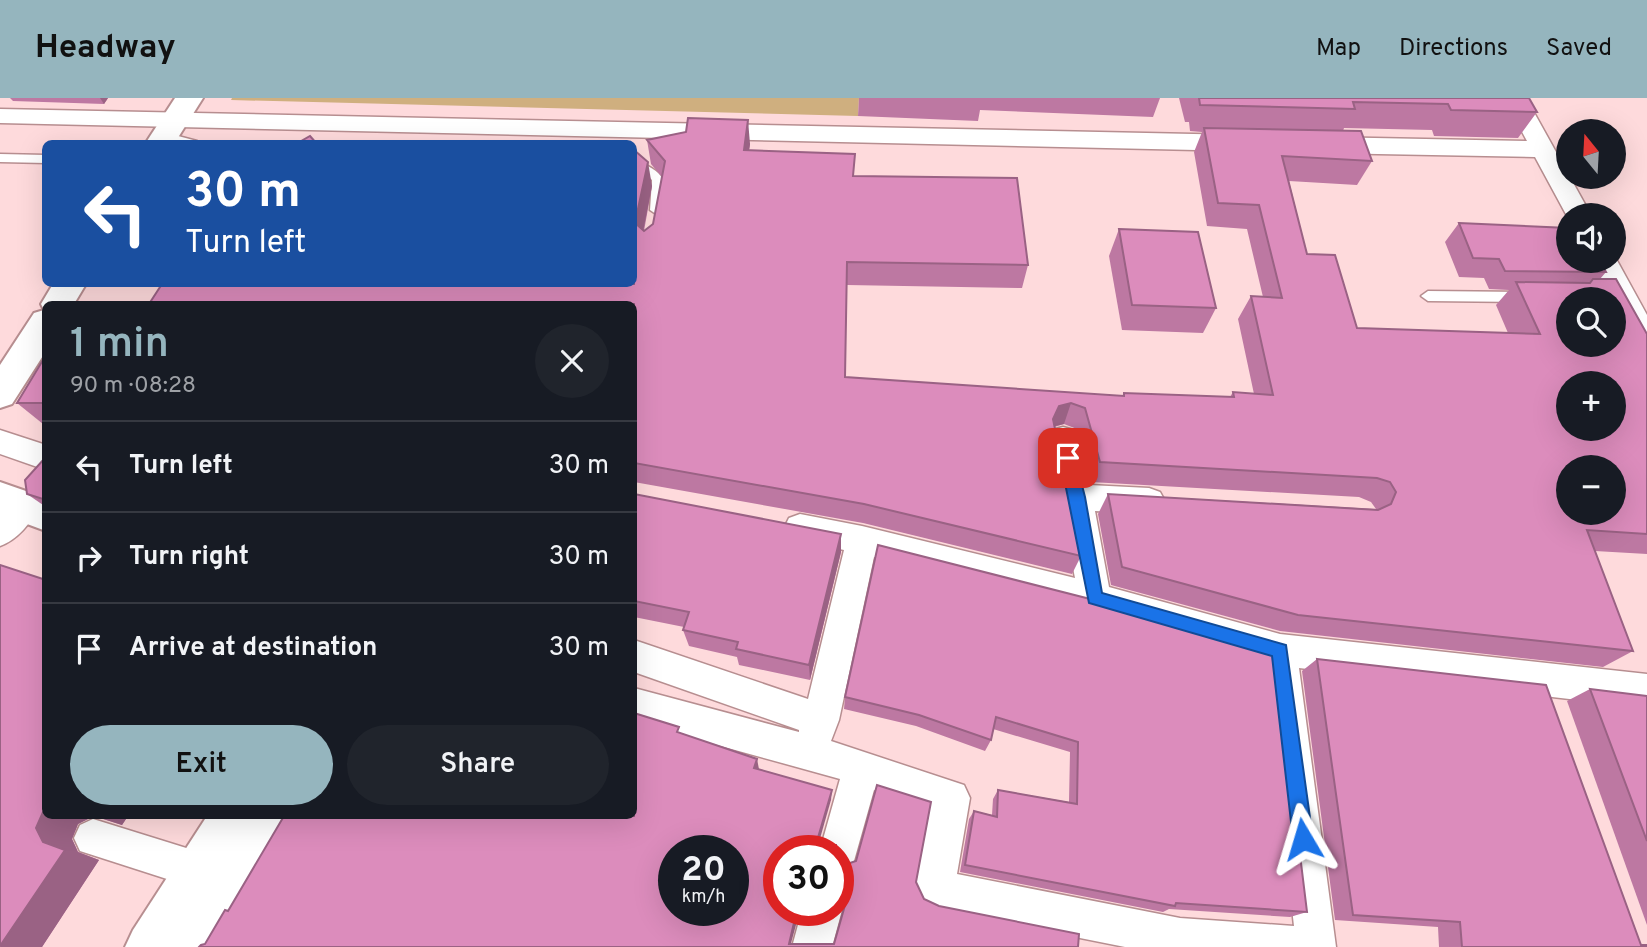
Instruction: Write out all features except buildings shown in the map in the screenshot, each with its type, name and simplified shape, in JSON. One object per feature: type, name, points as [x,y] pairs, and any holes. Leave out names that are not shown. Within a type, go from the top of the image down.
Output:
[{"type":"street","points":[[1515,98],[1572,203]]},
{"type":"street","points":[[0,116],[171,125],[1264,143]]},
{"type":"street","points":[[1305,144],[1543,149]]},
{"type":"street","points":[[1626,310],[1647,340]]},
{"type":"street","points":[[0,394],[42,328]]},
{"type":"street","points":[[1063,439],[1077,497],[1094,598]]},
{"type":"street","points":[[0,442],[42,457]]},
{"type":"street","points":[[1077,497],[1171,502]]},
{"type":"street","points":[[768,522],[862,540],[1094,598],[1280,650],[1647,691]]},
{"type":"street","points":[[815,737],[862,540]]},
{"type":"street","points":[[1280,650],[1316,947]]},
{"type":"street","points":[[637,657],[815,737],[862,767],[951,798],[935,889],[1181,942],[1300,947]]},
{"type":"street","points":[[1539,681],[1552,719]]},
{"type":"street","points":[[637,706],[815,737]]},
{"type":"street","points":[[843,835],[862,767]]},
{"type":"street","points":[[150,947],[231,819]]},
{"type":"street","points":[[197,947],[276,819]]},
{"type":"street","points":[[93,838],[198,870]]},
{"type":"street","points":[[812,947],[818,926]]},
{"type":"lane","points":[[171,125],[188,140]]},
{"type":"lane","points":[[0,158],[42,159]]},
{"type":"lane","points":[[637,166],[645,169],[661,184],[654,222]]},
{"type":"lane","points":[[1428,296],[1533,297]]},
{"type":"shaded area","points":[[859,98],[858,116],[231,100]]},
{"type":"route","points":[[1068,458],[1094,598],[1280,650],[1303,839]]}]
